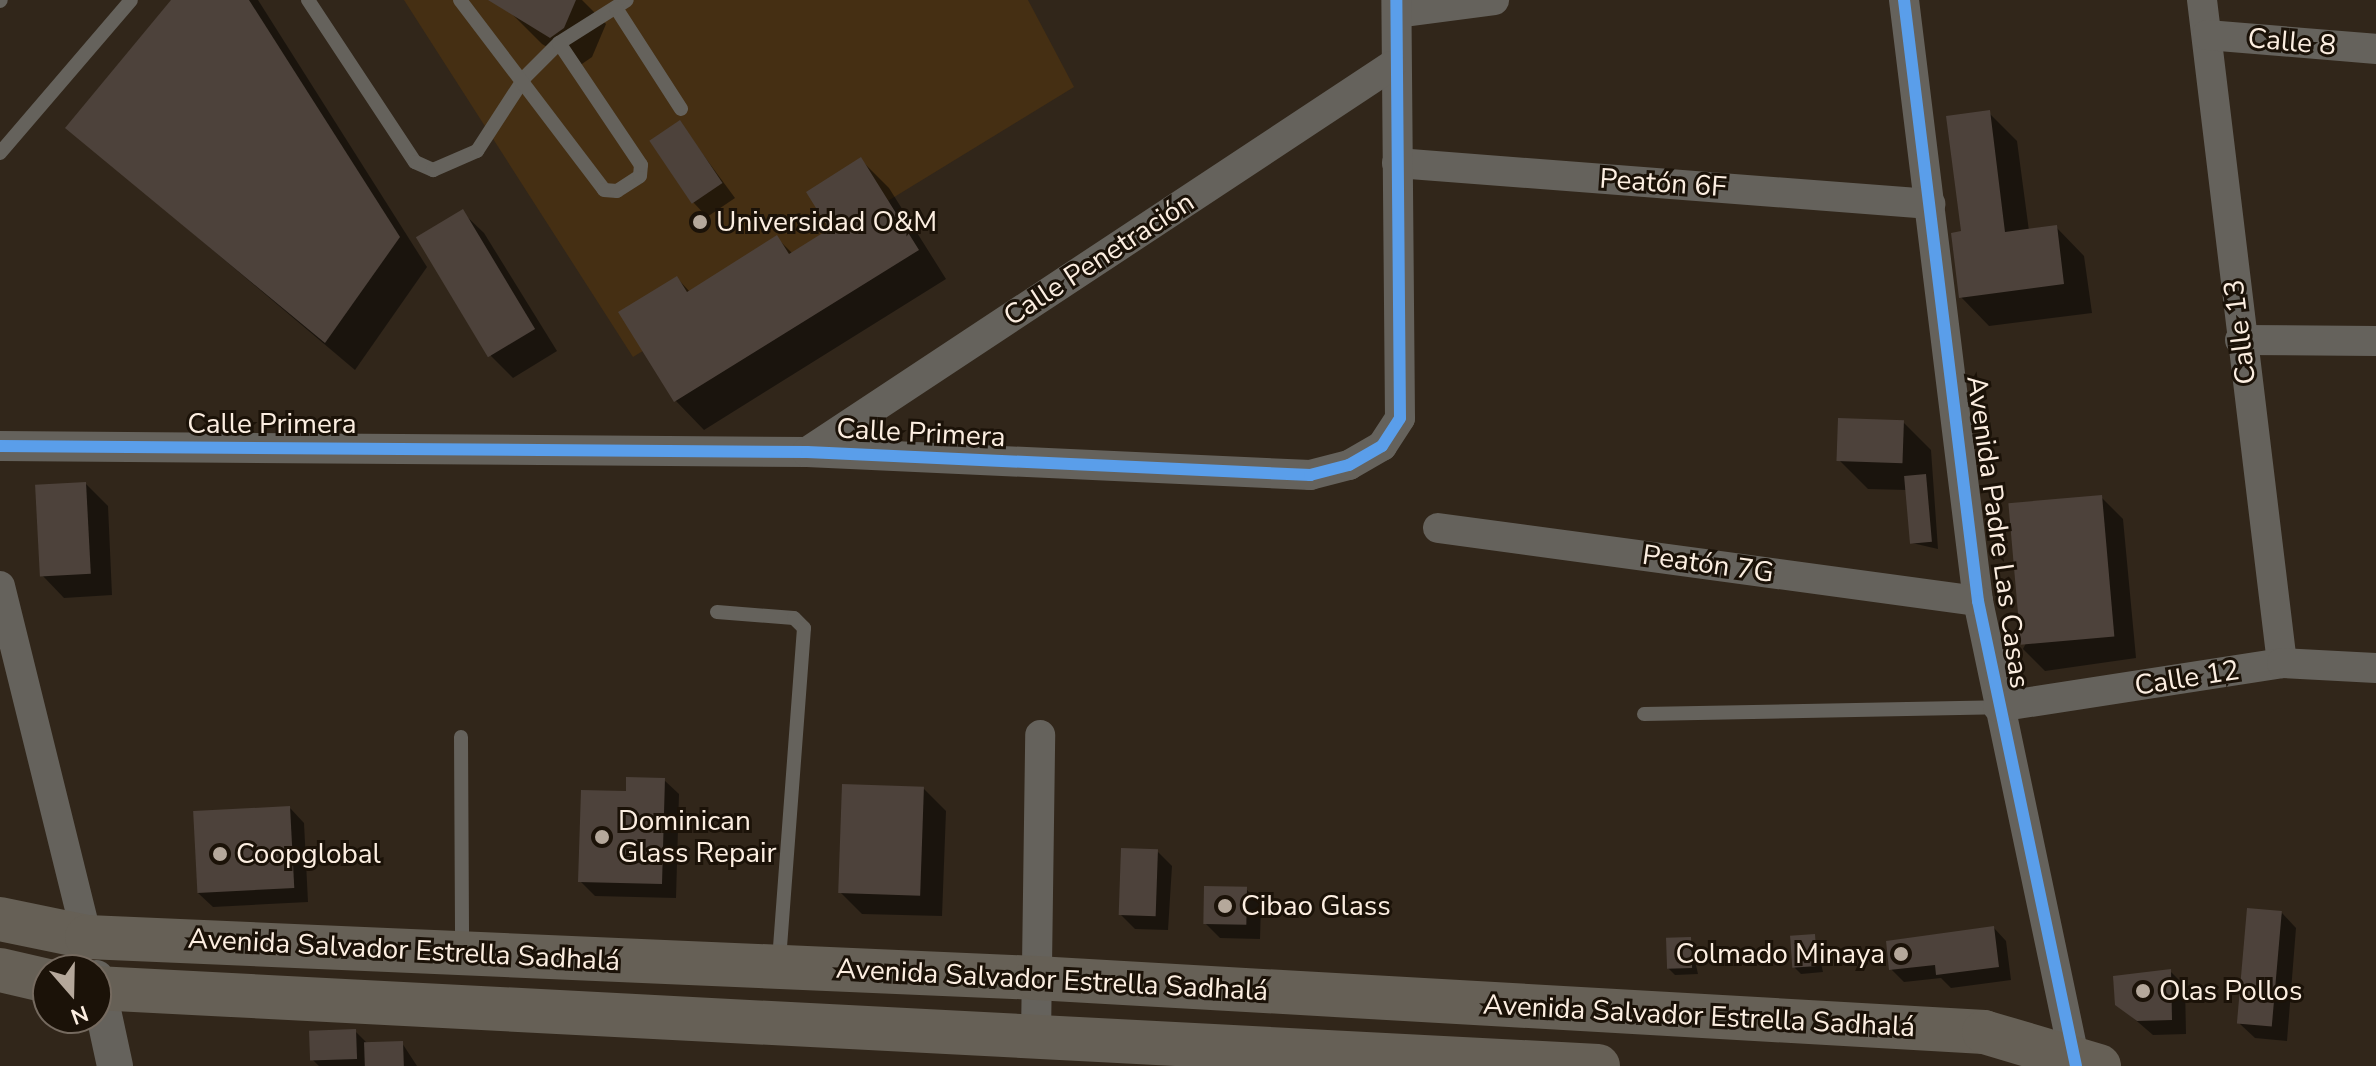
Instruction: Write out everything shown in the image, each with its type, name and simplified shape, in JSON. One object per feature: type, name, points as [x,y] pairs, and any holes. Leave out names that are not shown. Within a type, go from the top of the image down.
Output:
[{"type":"highway","name":"Avenida Salvador Estrella Sadhalá","points":[[0,919],[62,954]]},
{"type":"highway","name":"Avenida Salvador Estrella Sadhalá","points":[[112,971],[462,953],[1036,978],[1984,1032],[2083,1063]]},
{"type":"highway","points":[[0,970],[32,977]]},
{"type":"highway","name":"Avenida Salvador Estrella Sadhalá","points":[[112,973],[1384,1060],[1598,1066]]},
{"type":"street","points":[[1396,6],[1494,0]]},
{"type":"street","name":"Avenida Padre Las Casas","points":[[1904,0],[1978,601],[1998,707],[2083,1063]]},
{"type":"street","name":"Calle 13","points":[[2202,0],[2240,340],[2282,663]]},
{"type":"street","name":"Calle Primera","points":[[0,446],[807,452],[1310,475],[1349,465],[1382,446],[1400,418],[1397,163],[1391,66],[1396,6]]},
{"type":"street","name":"Calle 8","points":[[2207,35],[2376,49]]},
{"type":"street","name":"Calle Penetración","points":[[807,452],[1391,66]]},
{"type":"street","name":"Peatón 6F","points":[[1397,163],[1930,204]]},
{"type":"street","points":[[2240,340],[2376,341]]},
{"type":"street","name":"Peatón 7G","points":[[1438,528],[1978,601]]},
{"type":"street","points":[[0,586],[90,954]]},
{"type":"street","name":"Calle 12","points":[[1998,707],[2282,663],[2376,668]]},
{"type":"street","points":[[1036,1037],[1040,735]]},
{"type":"street","points":[[108,1034],[115,1066]]},
{"type":"lane","points":[[0,153],[131,0]]},
{"type":"lane","points":[[308,0],[415,162],[433,170],[477,151],[525,77],[559,43],[622,4],[681,109]]},
{"type":"lane","points":[[460,0],[525,77],[604,190],[617,191],[640,176],[641,165],[559,43]]},
{"type":"lane","points":[[717,612],[794,618],[804,628],[779,967]]},
{"type":"lane","points":[[1644,714],[1998,707]]},
{"type":"lane","points":[[461,737],[462,953]]},
{"type":"shaded area","name":"Universidad O&M","points":[[404,0],[1028,0],[1074,87],[633,357]]},
{"type":"building","points":[[171,0],[249,0],[400,237],[325,343],[65,128]]},
{"type":"building","points":[[488,0],[576,0],[564,28],[550,38]]},
{"type":"building","points":[[1990,110],[2005,232],[2057,225],[2064,284],[1959,298],[1951,233],[1961,231],[1946,116]]},
{"type":"building","points":[[680,120],[722,183],[692,204],[649,141]]},
{"type":"building","points":[[861,157],[919,250],[674,402],[618,312],[677,276],[687,292],[777,235],[789,254],[829,229],[806,192]]},
{"type":"building","points":[[463,209],[535,329],[488,357],[416,237]]},
{"type":"building","points":[[1838,418],[1904,420],[1902,463],[1836,461]]},
{"type":"building","points":[[1926,474],[1932,542],[1910,544],[1904,476]]},
{"type":"building","points":[[86,482],[91,574],[40,577],[35,485]]},
{"type":"building","points":[[2102,495],[2114,636],[2021,645],[2008,503]]},
{"type":"building","points":[[626,777],[665,778],[662,884],[578,882],[581,790],[626,791]]},
{"type":"building","points":[[842,784],[924,787],[920,896],[838,893]]},
{"type":"building","points":[[290,806],[294,888],[197,893],[193,811]]},
{"type":"building","points":[[1121,848],[1158,849],[1156,916],[1119,915]]},
{"type":"building","name":"Cibao Glass","points":[[1204,886],[1247,887],[1246,925],[1203,924]]},
{"type":"building","points":[[2247,908],[2282,911],[2272,1027],[2237,1024]]},
{"type":"building","points":[[1994,926],[1999,967],[1936,975],[1935,965],[1889,970],[1886,941]]},
{"type":"building","points":[[1815,934],[1817,966],[1792,968],[1790,936]]},
{"type":"building","points":[[1691,937],[1692,968],[1667,969],[1666,938]]},
{"type":"building","name":"Olas Pollos","points":[[2171,969],[2172,1020],[2137,1021],[2115,1005],[2113,976]]},
{"type":"building","points":[[356,1029],[357,1059],[310,1061],[309,1031]]},
{"type":"building","points":[[403,1041],[404,1066],[365,1066],[364,1042]]},
{"type":"cycle path","points":[[0,446],[807,452],[1310,475],[1349,465],[1382,446],[1400,418],[1396,0]]},
{"type":"cycle path","points":[[1904,0],[1978,601],[2076,1066]]},
{"type":"place","name":"Universidad O&M","points":[[700,222]]},
{"type":"place","name":"Dominican Glass Repair","points":[[602,837]]},
{"type":"place","name":"Coopglobal","points":[[220,854]]},
{"type":"place","name":"Cibao Glass","points":[[1225,906]]},
{"type":"place","name":"Colmado Minaya","points":[[1901,954]]},
{"type":"place","name":"Olas Pollos","points":[[2143,991]]}]
